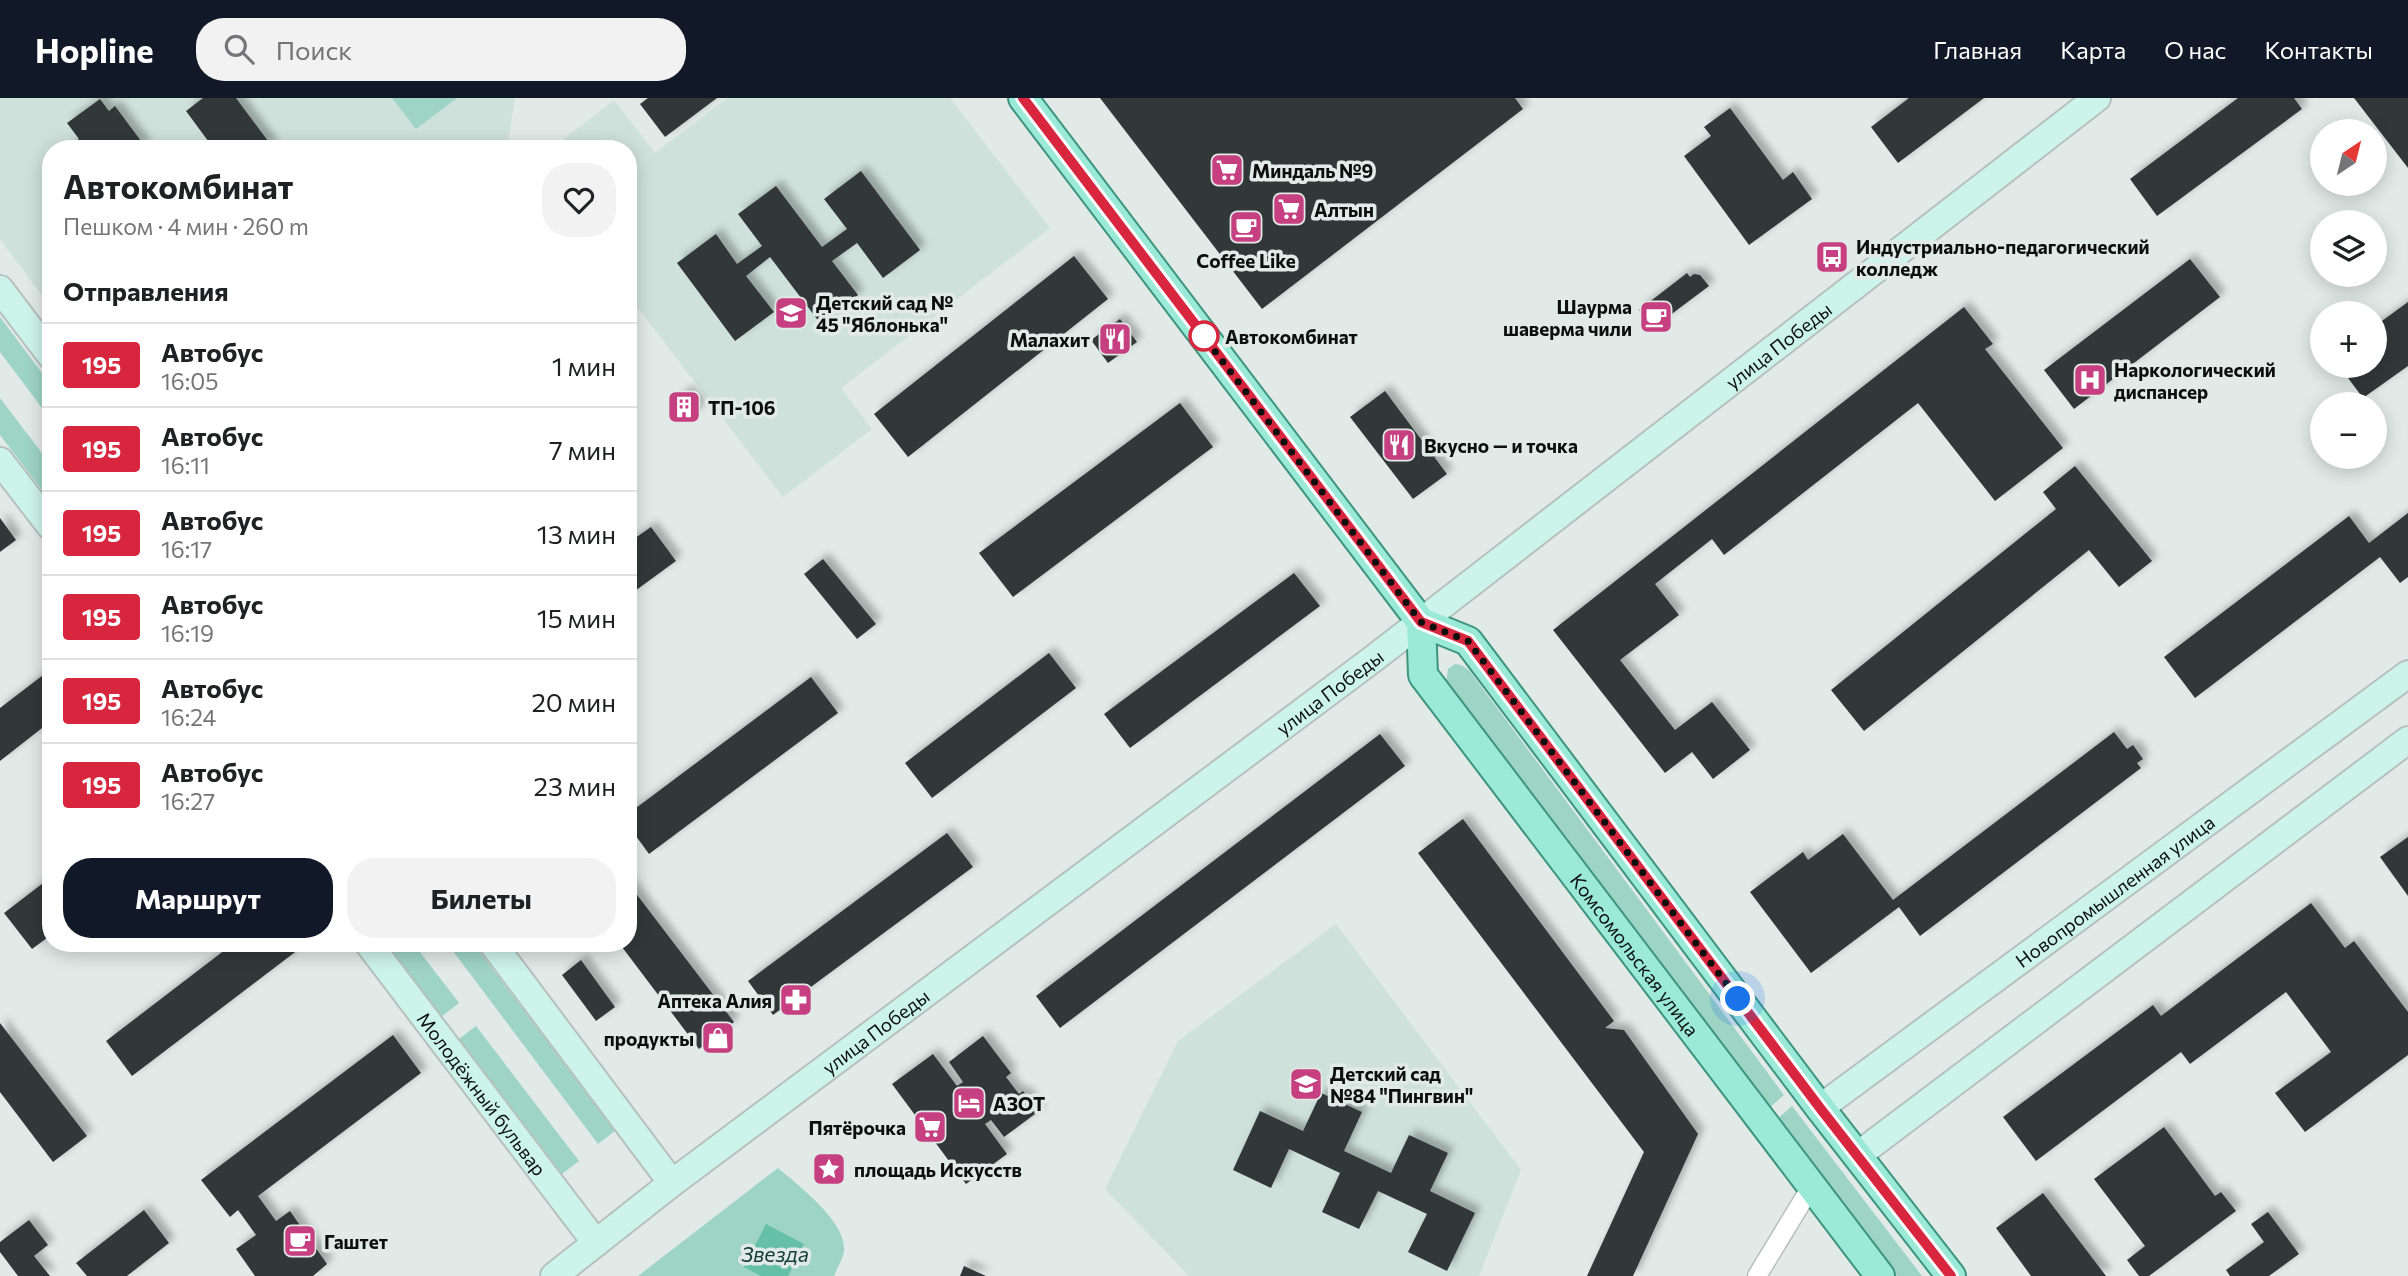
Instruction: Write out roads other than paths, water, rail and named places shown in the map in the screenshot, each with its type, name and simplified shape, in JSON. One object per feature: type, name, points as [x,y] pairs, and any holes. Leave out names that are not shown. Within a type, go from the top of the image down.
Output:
[{"type":"main road","points":[[1023,98],[1421,622],[1468,641],[1820,1108],[1951,1276]]},
{"type":"main road","name":"улица Победы","points":[[554,1276],[672,1183],[1421,622],[2097,98]]},
{"type":"main road","points":[[0,289],[42,344]]},
{"type":"main road","points":[[0,461],[42,515]]},
{"type":"main road","name":"Комсомольская улица","points":[[1421,622],[1423,675],[1880,1276]]},
{"type":"main road","name":"Новопромышленная улица","points":[[1820,1108],[2408,674]]},
{"type":"main road","points":[[1858,1156],[2408,740]]},
{"type":"main road","name":"Молодёжный бульвар","points":[[375,952],[596,1243]]},
{"type":"main road","points":[[499,952],[672,1183]]},
{"type":"street","points":[[1757,1276],[1811,1187]]},
{"type":"water","name":"Звезда","points":[[766,1224],[804,1244],[788,1276],[761,1276],[744,1267]]},
{"type":"place","name":"Миндаль №9","points":[[1227,170]]},
{"type":"place","name":"Алтын","points":[[1289,209]]},
{"type":"place","name":"Coffee Like","points":[[1246,227]]},
{"type":"place","name":"Индустриально-педагогический колледж","points":[[1832,257]]},
{"type":"place","name":"Детский сад № 45 \"Яблонька\"","points":[[791,313]]},
{"type":"place","name":"Шаурма шаверма чили","points":[[1656,317]]},
{"type":"place","name":"Автокомбинат","points":[[1204,336]]},
{"type":"place","name":"Малахит","points":[[1115,339]]},
{"type":"place","name":"Наркологический диспансер","points":[[2090,380]]},
{"type":"place","name":"ТП-106","points":[[684,407]]},
{"type":"place","name":"Вкусно — и точка","points":[[1399,445]]},
{"type":"place","name":"Аптека Алия","points":[[796,1000]]},
{"type":"place","name":"продукты","points":[[718,1038]]},
{"type":"place","name":"Детский сад №84 \"Пингвин\"","points":[[1306,1084]]},
{"type":"place","name":"АЗОТ","points":[[969,1103]]},
{"type":"place","name":"Пятёрочка","points":[[930,1127]]},
{"type":"place","name":"площадь Искусств","points":[[829,1169]]},
{"type":"place","name":"Гаштет","points":[[300,1241]]}]
